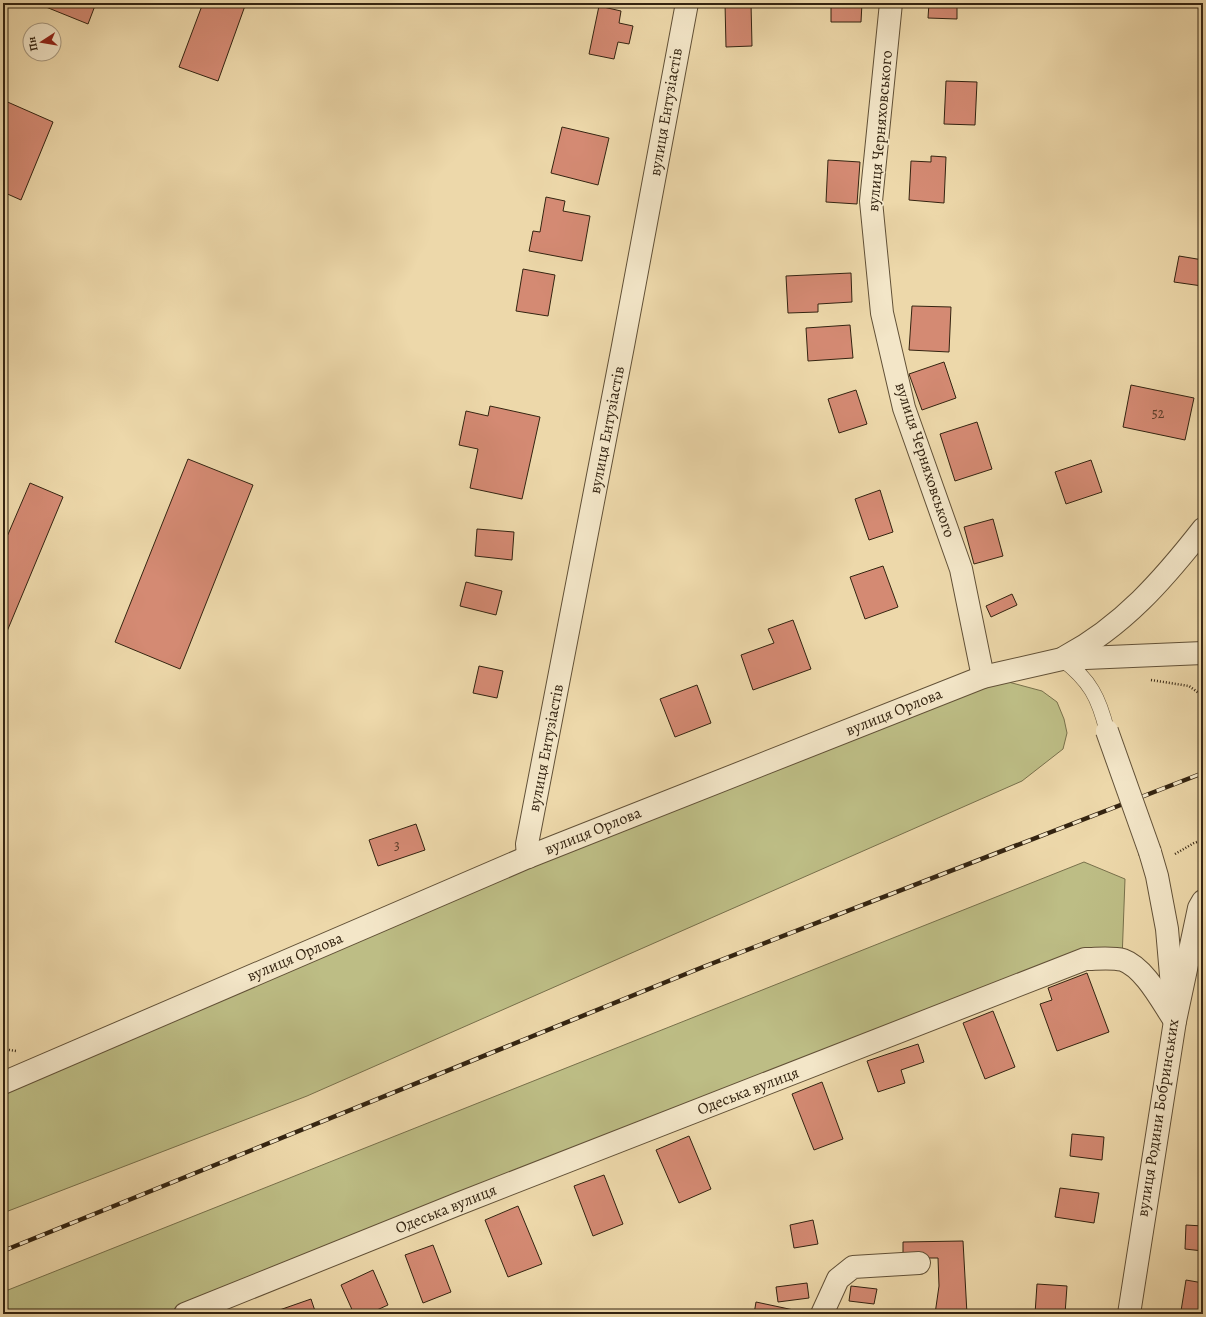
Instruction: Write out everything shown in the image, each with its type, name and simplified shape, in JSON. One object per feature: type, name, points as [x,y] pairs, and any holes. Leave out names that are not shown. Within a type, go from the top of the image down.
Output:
[{"type":"street","name":"вулиця Ентузіастів","points":[[528,857],[527,844],[623,346],[686,3]]},
{"type":"street","name":"вулиця Черняховського","points":[[891,3],[871,201],[882,313],[904,408],[961,569],[983,677]]},
{"type":"street","points":[[1062,659],[1081,649],[1116,625],[1165,577],[1203,529]]},
{"type":"street","name":"вулиця Орлова","points":[[3,1082],[528,857],[983,677],[1062,659],[1203,653]]},
{"type":"street","name":"вулиця Родини Бобринських","points":[[1107,731],[1150,852],[1157,876],[1167,929],[1175,1021],[1128,1314]]},
{"type":"street","points":[[1175,1021],[1199,908],[1203,901]]},
{"type":"street","name":"Одеська вулиця","points":[[184,1314],[450,1207],[1085,959],[1122,960],[1134,967],[1150,984],[1175,1021]]},
{"type":"street","points":[[822,1314],[838,1279],[853,1267],[919,1263]]},
{"type":"lane","points":[[1062,659],[1078,671],[1091,688],[1101,706],[1107,731]]},
{"type":"green space","points":[[986,676],[1042,691],[1057,702],[1064,719],[1067,733],[1063,749],[1022,781],[307,1096],[3,1213],[3,1083]]},
{"type":"green space","points":[[1084,862],[1125,879],[1122,960],[1085,959],[185,1314],[3,1314],[3,1292]]},
{"type":"building","points":[[36,3],[96,3],[88,24]]},
{"type":"building","points":[[203,3],[246,3],[218,81],[179,67]]},
{"type":"building","points":[[725,3],[751,3],[752,46],[726,47]]},
{"type":"building","points":[[831,3],[862,3],[861,22],[831,22]]},
{"type":"building","points":[[929,3],[957,3],[957,19],[928,18]]},
{"type":"building","points":[[599,6],[621,11],[619,23],[633,26],[629,44],[618,42],[614,59],[589,54]]},
{"type":"building","points":[[946,81],[977,82],[975,125],[944,124]]},
{"type":"building","points":[[3,100],[53,122],[21,200],[3,192]]},
{"type":"building","points":[[562,127],[609,138],[598,185],[551,173]]},
{"type":"building","points":[[931,156],[946,157],[944,203],[909,200],[911,161],[931,162]]},
{"type":"building","points":[[828,160],[860,162],[857,204],[826,202]]},
{"type":"building","points":[[546,197],[565,201],[563,211],[590,216],[582,261],[529,251],[533,231],[540,232]]},
{"type":"building","points":[[1179,256],[1203,260],[1202,286],[1174,282]]},
{"type":"building","points":[[523,269],[555,275],[548,316],[516,311]]},
{"type":"building","points":[[851,273],[852,302],[818,304],[818,312],[788,313],[786,276]]},
{"type":"building","points":[[912,306],[951,307],[949,352],[909,350]]},
{"type":"building","points":[[850,325],[853,358],[808,361],[806,328]]},
{"type":"building","points":[[944,362],[956,398],[922,410],[909,374]]},
{"type":"building","points":[[1131,385],[1194,398],[1185,440],[1123,427]]},
{"type":"building","points":[[856,390],[867,424],[839,433],[828,399]]},
{"type":"building","points":[[490,406],[540,417],[522,499],[470,488],[478,449],[459,445],[466,411],[488,416]]},
{"type":"building","points":[[977,422],[992,469],[955,481],[940,434]]},
{"type":"building","points":[[188,459],[253,485],[180,669],[115,642]]},
{"type":"building","points":[[1091,460],[1102,492],[1066,504],[1055,472]]},
{"type":"building","points":[[30,483],[63,497],[3,641],[3,546]]},
{"type":"building","points":[[880,490],[893,532],[869,540],[855,499]]},
{"type":"building","points":[[993,519],[1003,556],[974,564],[964,527]]},
{"type":"building","points":[[477,529],[514,532],[512,560],[475,556]]},
{"type":"building","points":[[883,566],[898,607],[865,619],[850,577]]},
{"type":"building","points":[[466,582],[502,591],[496,615],[460,606]]},
{"type":"building","points":[[1012,594],[1017,605],[991,617],[986,606]]},
{"type":"building","points":[[793,620],[811,669],[753,690],[741,655],[774,643],[768,629]]},
{"type":"building","points":[[479,666],[503,671],[497,698],[473,693]]},
{"type":"building","points":[[697,685],[711,723],[675,737],[660,699]]},
{"type":"building","points":[[416,824],[425,850],[378,866],[369,840]]},
{"type":"building","points":[[1087,973],[1109,1032],[1057,1051],[1040,1004],[1052,1000],[1048,988]]},
{"type":"building","points":[[993,1011],[1015,1067],[985,1079],[963,1023]]},
{"type":"building","points":[[918,1044],[924,1062],[901,1070],[905,1083],[878,1092],[867,1061]]},
{"type":"building","points":[[822,1082],[843,1139],[814,1150],[792,1094]]},
{"type":"building","points":[[1072,1134],[1104,1137],[1102,1160],[1070,1156]]},
{"type":"building","points":[[689,1136],[711,1189],[679,1203],[656,1150]]},
{"type":"building","points":[[604,1175],[623,1224],[593,1236],[574,1186]]},
{"type":"building","points":[[1060,1188],[1099,1193],[1094,1223],[1055,1217]]},
{"type":"building","points":[[518,1206],[542,1264],[508,1277],[485,1220]]},
{"type":"building","points":[[813,1220],[818,1244],[794,1248],[790,1225]]},
{"type":"building","points":[[1186,1225],[1203,1226],[1203,1251],[1185,1249]]},
{"type":"building","points":[[963,1241],[967,1314],[935,1314],[939,1286],[938,1258],[903,1258],[903,1242]]},
{"type":"building","points":[[433,1245],[451,1292],[423,1303],[405,1255]]},
{"type":"building","points":[[373,1270],[388,1305],[368,1314],[354,1314],[341,1285]]},
{"type":"building","points":[[1186,1280],[1203,1283],[1203,1314],[1181,1311]]},
{"type":"building","points":[[807,1283],[809,1298],[778,1302],[776,1287]]},
{"type":"building","points":[[1037,1284],[1067,1286],[1065,1314],[1035,1314]]},
{"type":"building","points":[[851,1286],[877,1289],[874,1304],[849,1301]]},
{"type":"building","points":[[311,1299],[316,1314],[268,1314]]},
{"type":"building","points":[[756,1302],[803,1312],[802,1314],[754,1314]]},
{"type":"railway","points":[[3,1251],[703,967],[1203,773]]}]
